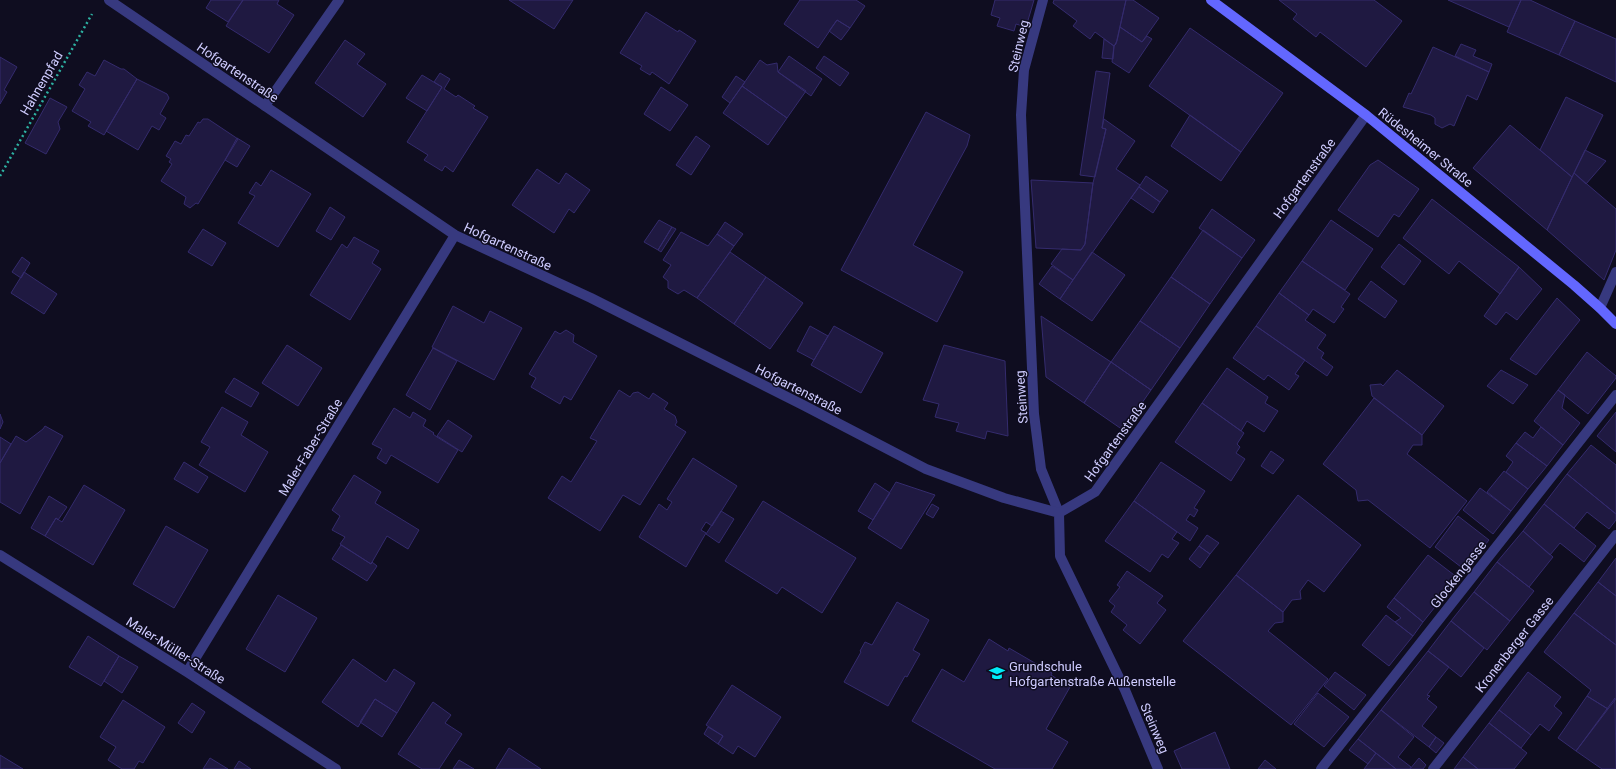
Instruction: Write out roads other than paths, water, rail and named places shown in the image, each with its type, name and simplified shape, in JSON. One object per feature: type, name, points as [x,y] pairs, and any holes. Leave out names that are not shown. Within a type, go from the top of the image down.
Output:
[{"type":"street","name":"Hofgartenstraße","points":[[109,0],[455,235],[598,302],[796,401],[926,469],[1004,498],[1059,513],[1095,492],[1366,115]]},
{"type":"street","points":[[265,106],[339,0]]},
{"type":"street","name":"Steinweg","points":[[1043,0],[1024,70],[1021,115],[1034,414],[1041,469],[1059,513],[1060,556],[1125,690],[1158,769]]},
{"type":"street","name":"Rüdesheimer Straße","points":[[1211,0],[1366,115],[1600,308],[1616,324]]},
{"type":"street","name":"Maler-Faber-Straße","points":[[187,672],[455,235]]},
{"type":"street","points":[[1600,308],[1616,272]]},
{"type":"street","name":"Glockengasse","points":[[1321,769],[1616,395]]},
{"type":"street","name":"Kronenberger Gasse","points":[[1433,769],[1616,535]]},
{"type":"street","name":"Maler-Müller-Straße","points":[[0,555],[187,672],[336,769]]},
{"type":"place","name":"Grundschule Hofgartenstraße Außenstelle","points":[[997,673]]}]
